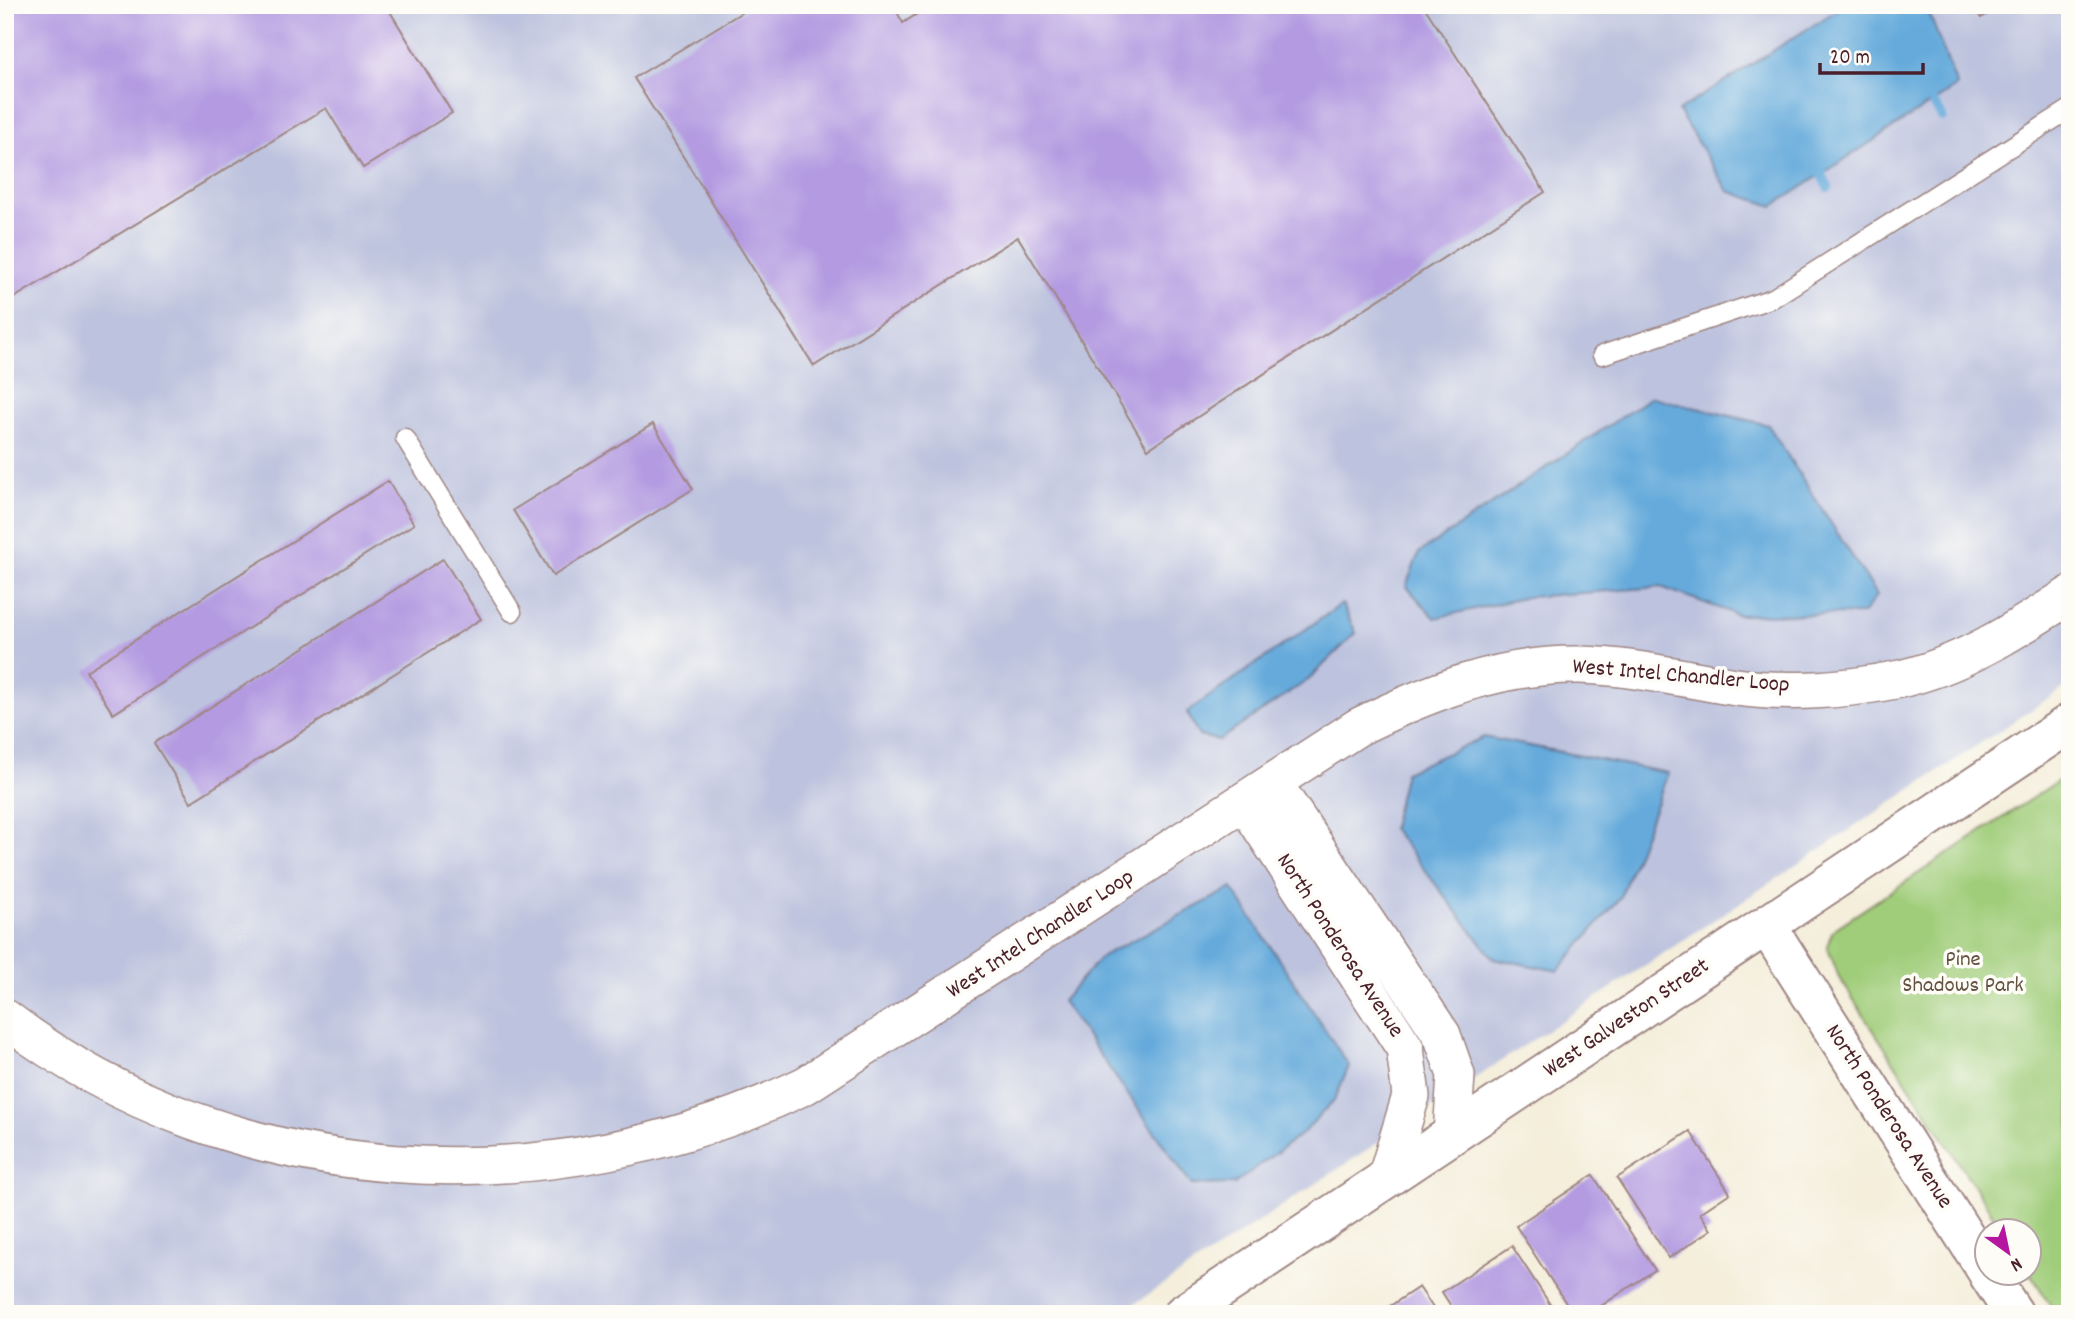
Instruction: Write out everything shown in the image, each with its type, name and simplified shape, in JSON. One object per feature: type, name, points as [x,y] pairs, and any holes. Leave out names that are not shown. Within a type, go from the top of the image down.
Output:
[{"type":"street","name":"West Intel Chandler Loop","points":[[5,1017],[61,1055],[128,1094],[175,1116],[294,1150],[346,1160],[433,1168],[538,1162],[619,1150],[734,1116],[806,1085],[1357,727],[1400,707],[1474,679],[1579,665],[1750,688],[1838,688],[1896,680],[2004,638],[2070,595]]},
{"type":"street","name":"West Galveston Street","points":[[1184,1314],[2070,723]]},
{"type":"street","name":"North Ponderosa Avenue","points":[[1259,792],[1442,1035],[1456,1075],[1452,1135]]},
{"type":"street","name":"North Ponderosa Avenue","points":[[1259,792],[1405,1048],[1411,1096],[1386,1179]]},
{"type":"street","name":"North Ponderosa Avenue","points":[[1767,926],[1974,1251]]},
{"type":"street","name":"North Ponderosa Avenue","points":[[1998,1288],[2014,1314]]},
{"type":"lane","points":[[1602,355],[1773,298],[2070,109]]},
{"type":"lane","points":[[405,438],[512,612]]},
{"type":"shaded area","points":[[5,5],[2070,5],[2070,684],[1119,1314],[5,1314]]},
{"type":"green space","name":"Pine Shadows Park","points":[[2070,773],[2070,1314],[2056,1314],[2040,1288],[2044,1288],[2044,1218],[1995,1218],[1839,977],[1827,946],[1833,930]]},
{"type":"water","points":[[1845,5],[1926,5],[1957,86],[1773,206],[1728,191],[1678,111]]},
{"type":"water","points":[[1651,397],[1768,425],[1877,595],[1863,614],[1738,615],[1661,587],[1527,597],[1435,618],[1406,586],[1419,553]]},
{"type":"water","points":[[1342,604],[1356,633],[1308,680],[1219,740],[1199,736],[1187,712]]},
{"type":"water","points":[[1484,737],[1668,773],[1620,898],[1558,971],[1493,958],[1392,828],[1405,772]]},
{"type":"water","points":[[1232,888],[1349,1066],[1335,1099],[1304,1132],[1234,1184],[1192,1185],[1062,1001],[1102,956]]},
{"type":"building","points":[[5,5],[386,5],[452,113],[363,168],[326,108],[14,298],[5,284]]},
{"type":"building","points":[[754,5],[893,5],[903,23],[931,5],[1423,5],[1545,192],[1148,449],[1018,237],[814,366],[634,78]]},
{"type":"building","points":[[1973,5],[2001,5],[1981,18]]},
{"type":"building","points":[[653,424],[693,489],[553,576],[513,510]]},
{"type":"building","points":[[388,481],[414,524],[113,714],[86,671]]},
{"type":"building","points":[[443,559],[481,619],[191,802],[154,743]]},
{"type":"building","points":[[1690,1131],[1730,1193],[1700,1213],[1711,1230],[1669,1258],[1617,1178]]},
{"type":"building","points":[[1593,1175],[1655,1270],[1589,1314],[1573,1314],[1516,1226]]},
{"type":"building","points":[[1512,1246],[1553,1309],[1546,1314],[1456,1314],[1442,1292]]},
{"type":"building","points":[[1419,1287],[1437,1314],[1378,1314]]},
{"type":"waterway","points":[[1927,92],[1942,117]]},
{"type":"waterway","points":[[1815,162],[1828,187]]}]
